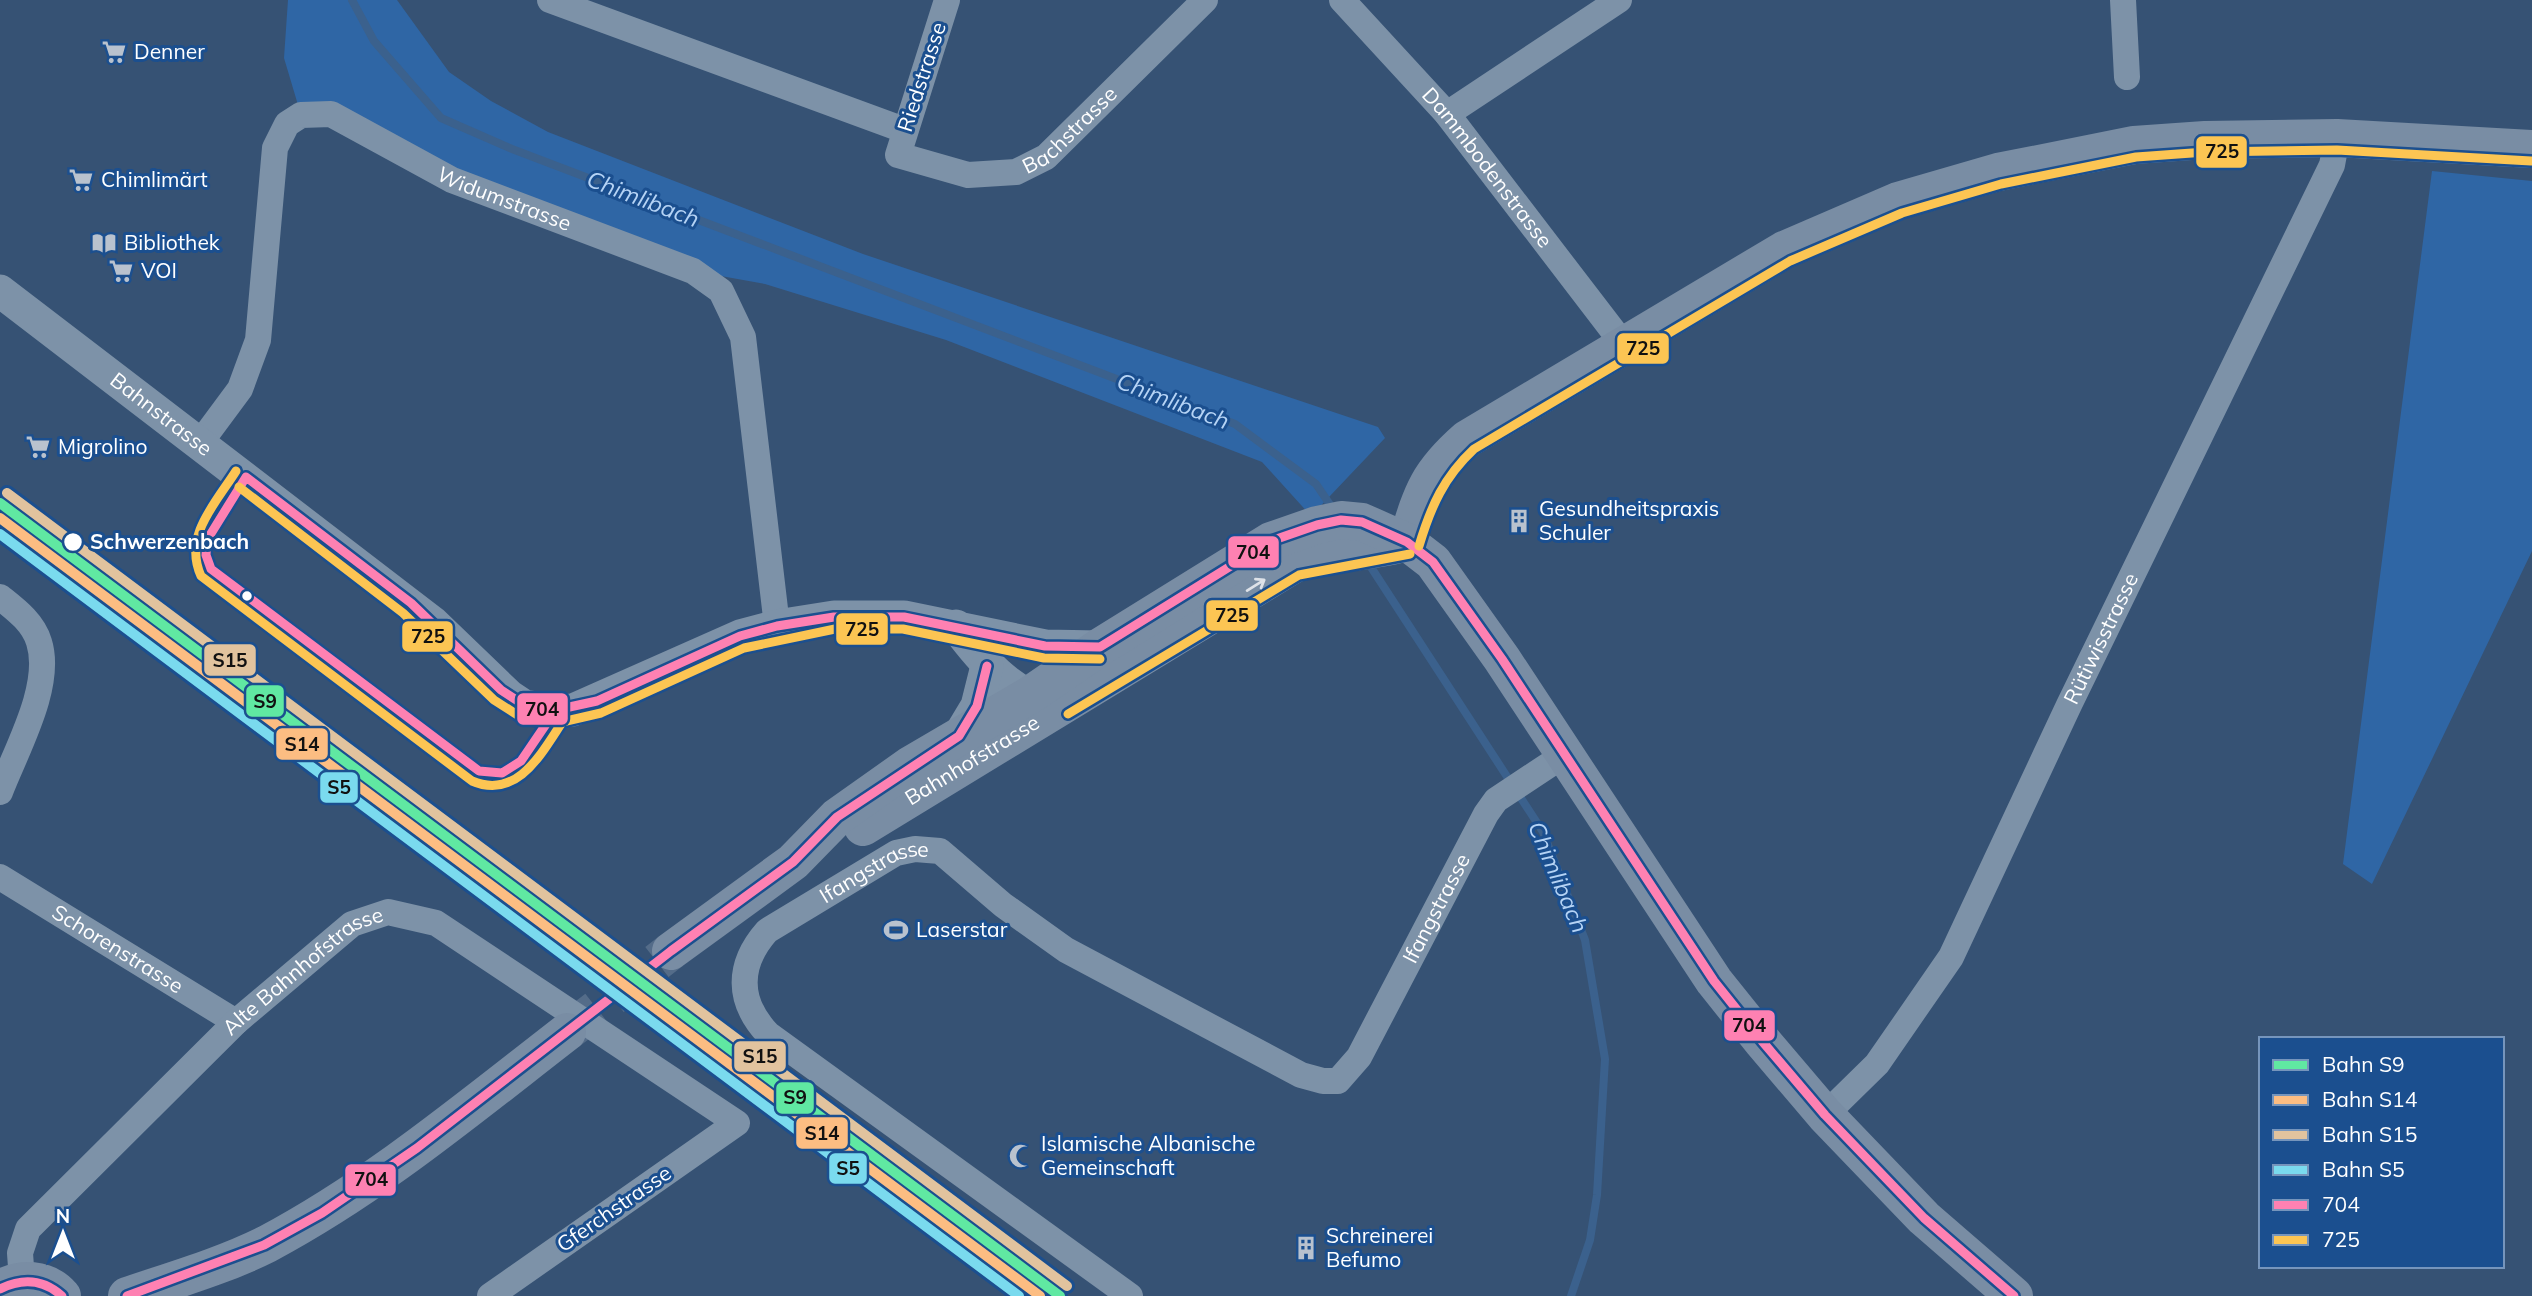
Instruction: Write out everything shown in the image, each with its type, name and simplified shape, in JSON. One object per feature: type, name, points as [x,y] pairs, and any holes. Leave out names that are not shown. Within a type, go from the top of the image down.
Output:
[{"type":"main road","points":[[2014,1296],[1924,1218],[1825,1115],[1714,981],[1550,764],[1502,659],[1433,562],[1383,538],[1422,492],[1439,464],[1467,439],[1784,250],[1898,201],[2065,157],[2134,145],[2274,137],[2532,149]]},
{"type":"main road","name":"Bahnhofstrasse","points":[[793,862],[850,836],[1038,709],[1294,564],[1326,538],[1341,520],[1383,538]]},
{"type":"main road","name":"Bahnhofstrasse","points":[[671,951],[793,862],[836,817],[959,736],[1038,709],[1100,647],[1271,541],[1326,538]]},
{"type":"main road","points":[[127,1296],[226,1262],[322,1213],[417,1148],[567,1032]]},
{"type":"main road","points":[[11,1285],[48,1285],[62,1296]]},
{"type":"street","name":"Bachstrasse","points":[[550,0],[901,142],[968,175],[1016,172],[1046,157],[1205,0]]},
{"type":"street","name":"Riedstrasse","points":[[901,142],[947,0]]},
{"type":"street","name":"Dammbodenstrasse","points":[[1342,0],[1447,114],[1623,345]]},
{"type":"street","points":[[1447,114],[1619,0]]},
{"type":"street","points":[[2123,0],[2127,77]]},
{"type":"street","name":"Widumstrasse","points":[[200,443],[240,388],[258,340],[275,148],[287,124],[301,115],[331,114],[452,180],[693,271],[721,291],[743,337],[777,626]]},
{"type":"street","name":"Rütiwisstrasse","points":[[1825,1115],[1877,1064],[1951,957],[2069,705],[2332,164],[2337,138]]},
{"type":"street","name":"Bahnstrasse","points":[[0,291],[432,622],[509,696],[524,706],[555,711],[573,709],[715,646],[777,626],[856,616],[904,617],[1060,648],[1100,647]]},
{"type":"street","points":[[0,597],[22,614],[39,641],[43,679],[0,792]]},
{"type":"street","points":[[956,626],[987,666],[1038,709]]},
{"type":"street","points":[[1007,636],[1024,655],[1028,664],[1038,709]]},
{"type":"street","points":[[959,736],[976,706],[987,666]]},
{"type":"street","name":"Ifangstrasse","points":[[1130,1296],[768,1034],[755,1020],[745,993],[746,964],[754,946],[767,931],[896,853],[915,849],[940,851],[1024,921],[1066,950],[1301,1075],[1323,1082],[1338,1081],[1359,1058],[1496,800],[1550,764]]},
{"type":"street","name":"Schorenstrasse","points":[[0,877],[236,1022]]},
{"type":"street","name":"Alte Bahnhofstrasse","points":[[11,1285],[28,1229],[236,1022],[352,923],[387,912],[436,923],[737,1123]]},
{"type":"street","name":"Gferchstrasse","points":[[491,1296],[737,1123]]},
{"type":"shaded area","points":[[288,0],[397,0],[449,72],[491,101],[548,132],[863,254],[1378,427],[1385,438],[1311,516],[1262,462],[946,340],[765,284],[693,271],[301,115],[284,58]]},
{"type":"shaded area","points":[[2432,171],[2532,181],[2532,551],[2372,884],[2343,864]]},
{"type":"waterway","name":"Chimlibach","points":[[352,0],[374,41],[441,118],[512,149],[1235,424],[1316,484],[1335,512]]},
{"type":"waterway","name":"Chimlibach","points":[[1367,561],[1543,832],[1585,940],[1605,1059],[1597,1195],[1590,1240],[1571,1296]]},
{"type":"tunnel","points":[[567,1032],[671,951]]},
{"type":"rail line","name":"S15","points":[[7,493],[1067,1286]]},
{"type":"rail line","name":"S9","points":[[0,503],[1060,1296]]},
{"type":"rail line","name":"S14","points":[[0,518],[1040,1296]]},
{"type":"rail line","name":"S5","points":[[0,534],[1019,1296]]},
{"type":"transit line","name":"725","points":[[1419,546],[1440,493],[1454,470],[1474,449],[1790,261],[1902,213],[2001,184],[2136,157],[2206,152],[2337,150],[2531,161]]},
{"type":"transit line","name":"725","points":[[236,471],[211,508],[199,534],[196,561],[201,576],[472,781],[489,785],[503,784],[516,778],[538,757],[565,718]]},
{"type":"transit line","name":"704","points":[[246,477],[411,603],[501,690],[524,705],[551,711],[597,701],[740,636],[777,626],[834,617],[904,617],[1045,646],[1100,647],[1271,541],[1317,525],[1341,520],[1362,522],[1407,542],[1433,562],[1502,659],[1714,981],[1762,1041],[1825,1115],[1924,1218],[2014,1296]]},
{"type":"transit line","name":"704","points":[[246,477],[207,540],[206,555],[211,569],[479,771],[502,773],[521,761],[555,711]]},
{"type":"transit line","name":"725","points":[[239,487],[403,613],[494,700],[519,716],[540,722],[562,722],[601,713],[744,648],[835,629],[903,629],[1044,658],[1100,659]]},
{"type":"transit line","name":"725","points":[[1068,714],[1299,575],[1410,554]]},
{"type":"transit line","name":"704","points":[[127,1296],[264,1245],[322,1213],[417,1148],[671,951],[793,862],[837,817],[959,736],[977,706],[987,666]]},
{"type":"transit line","name":"704","points":[[0,1289],[16,1283],[32,1282],[47,1286],[62,1296]]},
{"type":"place","name":"Denner","points":[[114,52]]},
{"type":"place","name":"Chimlimärt","points":[[81,180]]},
{"type":"place","name":"Bibliothek","points":[[104,243]]},
{"type":"place","name":"VOI","points":[[121,271]]},
{"type":"place","name":"Migrolino","points":[[38,447]]},
{"type":"place","name":"Gesundheitspraxis Schuler","points":[[1519,521]]},
{"type":"place","name":"Schwerzenbach","points":[[73,542]]},
{"type":"place","name":"Laserstar","points":[[896,930]]},
{"type":"place","name":"Islamische Albanische Gemeinschaft","points":[[1021,1156]]},
{"type":"place","name":"Schreinerei Befumo","points":[[1306,1248]]}]
